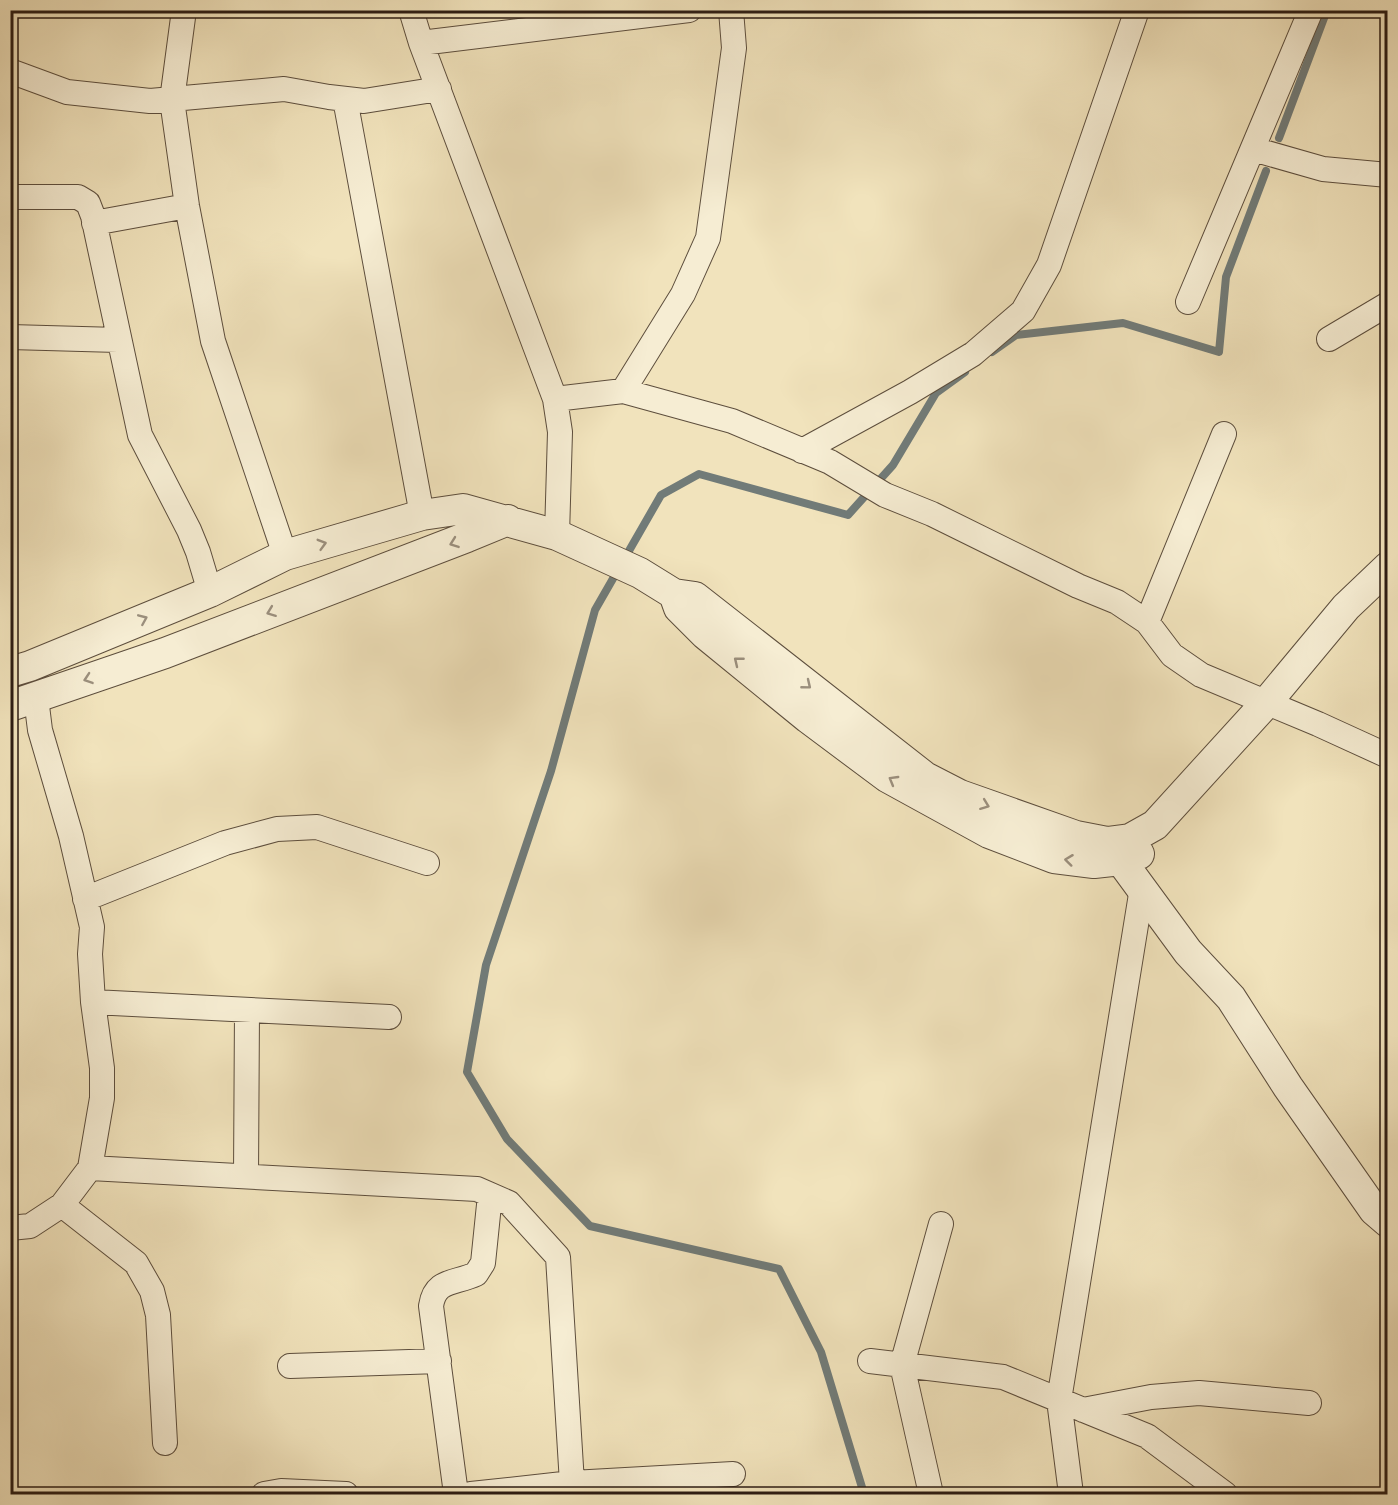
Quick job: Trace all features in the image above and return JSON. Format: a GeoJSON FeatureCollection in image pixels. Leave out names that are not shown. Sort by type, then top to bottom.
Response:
{"type":"FeatureCollection","features":[{"type":"Feature","properties":{"kind":"street"},"geometry":{"type":"LineString","coordinates":[[184,10],[172,100],[187,206],[213,341],[285,555]]}},
{"type":"Feature","properties":{"kind":"street"},"geometry":{"type":"LineString","coordinates":[[411,10],[421,43],[555,399],[560,432],[557,535]]}},
{"type":"Feature","properties":{"kind":"street"},"geometry":{"type":"LineString","coordinates":[[421,43],[689,10]]}},
{"type":"Feature","properties":{"kind":"street"},"geometry":{"type":"LineString","coordinates":[[623,391],[683,294],[708,238],[734,48],[731,10]]}},
{"type":"Feature","properties":{"kind":"street"},"geometry":{"type":"LineString","coordinates":[[802,451],[910,392],[973,354],[1023,311],[1049,265],[1137,10]]}},
{"type":"Feature","properties":{"kind":"street"},"geometry":{"type":"LineString","coordinates":[[1188,302],[1311,10]]}},
{"type":"Feature","properties":{"kind":"street"},"geometry":{"type":"LineString","coordinates":[[10,71],[67,92],[150,101],[284,88],[364,101],[439,89]]}},
{"type":"Feature","properties":{"kind":"street"},"geometry":{"type":"LineString","coordinates":[[345,99],[422,515]]}},
{"type":"Feature","properties":{"kind":"street"},"geometry":{"type":"LineString","coordinates":[[1252,149],[1323,168],[1388,175]]}},
{"type":"Feature","properties":{"kind":"street"},"geometry":{"type":"LineString","coordinates":[[10,197],[78,197],[88,203],[140,435],[189,530],[210,592]]}},
{"type":"Feature","properties":{"kind":"street"},"geometry":{"type":"LineString","coordinates":[[94,223],[187,206]]}},
{"type":"Feature","properties":{"kind":"street"},"geometry":{"type":"LineString","coordinates":[[1329,339],[1388,304]]}},
{"type":"Feature","properties":{"kind":"street"},"geometry":{"type":"LineString","coordinates":[[10,337],[118,340]]}},
{"type":"Feature","properties":{"kind":"street"},"geometry":{"type":"LineString","coordinates":[[555,399],[623,391],[732,421],[830,462],[885,495],[932,514],[1078,586],[1117,602],[1147,622],[1172,655],[1201,675],[1388,756]]}},
{"type":"Feature","properties":{"kind":"street"},"geometry":{"type":"LineString","coordinates":[[1147,622],[1224,434]]}},
{"type":"Feature","properties":{"kind":"street"},"geometry":{"type":"LineString","coordinates":[[10,672],[30,666],[210,592],[285,555],[422,515],[463,508],[557,535],[640,573],[674,594],[695,597],[926,777],[960,795],[1114,851],[1188,952],[1231,998],[1288,1087],[1374,1210],[1388,1222]]}},
{"type":"Feature","properties":{"kind":"street"},"geometry":{"type":"LineString","coordinates":[[10,1228],[30,1226],[62,1204],[90,1168],[102,1088],[90,954],[92,927],[71,837],[40,730],[23,702],[165,653],[508,520]]}},
{"type":"Feature","properties":{"kind":"street"},"geometry":{"type":"LineString","coordinates":[[1277,706],[1346,607],[1388,567]]}},
{"type":"Feature","properties":{"kind":"street"},"geometry":{"type":"LineString","coordinates":[[1114,851],[1155,825],[1277,706],[1388,588]]}},
{"type":"Feature","properties":{"kind":"street"},"geometry":{"type":"LineString","coordinates":[[85,899],[225,843],[277,829],[316,827],[427,863]]}},
{"type":"Feature","properties":{"kind":"street"},"geometry":{"type":"LineString","coordinates":[[1071,1494],[1059,1400],[1142,888]]}},
{"type":"Feature","properties":{"kind":"street"},"geometry":{"type":"LineString","coordinates":[[93,1002],[389,1017]]}},
{"type":"Feature","properties":{"kind":"street"},"geometry":{"type":"LineString","coordinates":[[246,1176],[247,1010]]}},
{"type":"Feature","properties":{"kind":"street"},"geometry":{"type":"LineString","coordinates":[[90,1168],[477,1189],[508,1203],[558,1257],[572,1483]]}},
{"type":"Feature","properties":{"kind":"street"},"geometry":{"type":"LineString","coordinates":[[456,1494],[431,1306],[433,1293],[440,1286],[476,1274],[483,1263],[490,1195]]}},
{"type":"Feature","properties":{"kind":"street"},"geometry":{"type":"LineString","coordinates":[[62,1204],[136,1263],[152,1291],[158,1315],[165,1443]]}},
{"type":"Feature","properties":{"kind":"street"},"geometry":{"type":"LineString","coordinates":[[931,1494],[902,1365],[941,1224]]}},
{"type":"Feature","properties":{"kind":"street"},"geometry":{"type":"LineString","coordinates":[[290,1366],[439,1361]]}},
{"type":"Feature","properties":{"kind":"street"},"geometry":{"type":"LineString","coordinates":[[870,1361],[1003,1377],[1147,1436],[1225,1494]]}},
{"type":"Feature","properties":{"kind":"street"},"geometry":{"type":"LineString","coordinates":[[1083,1410],[1151,1397],[1199,1393],[1309,1403]]}},
{"type":"Feature","properties":{"kind":"street"},"geometry":{"type":"LineString","coordinates":[[471,1494],[572,1483],[733,1474]]}},
{"type":"Feature","properties":{"kind":"street"},"geometry":{"type":"LineString","coordinates":[[264,1494],[281,1491],[346,1494]]}},
{"type":"Feature","properties":{"kind":"waterway"},"geometry":{"type":"LineString","coordinates":[[1279,138],[1327,10]]}},
{"type":"Feature","properties":{"kind":"waterway"},"geometry":{"type":"LineString","coordinates":[[992,352],[1016,335],[1123,323],[1219,352],[1226,277],[1266,171]]}},
{"type":"Feature","properties":{"kind":"waterway"},"geometry":{"type":"LineString","coordinates":[[864,1494],[821,1352],[779,1269],[590,1226],[507,1139],[467,1072],[486,965],[551,771],[595,610],[661,495],[699,474],[848,515],[893,465],[936,393],[965,372]]}}]}
